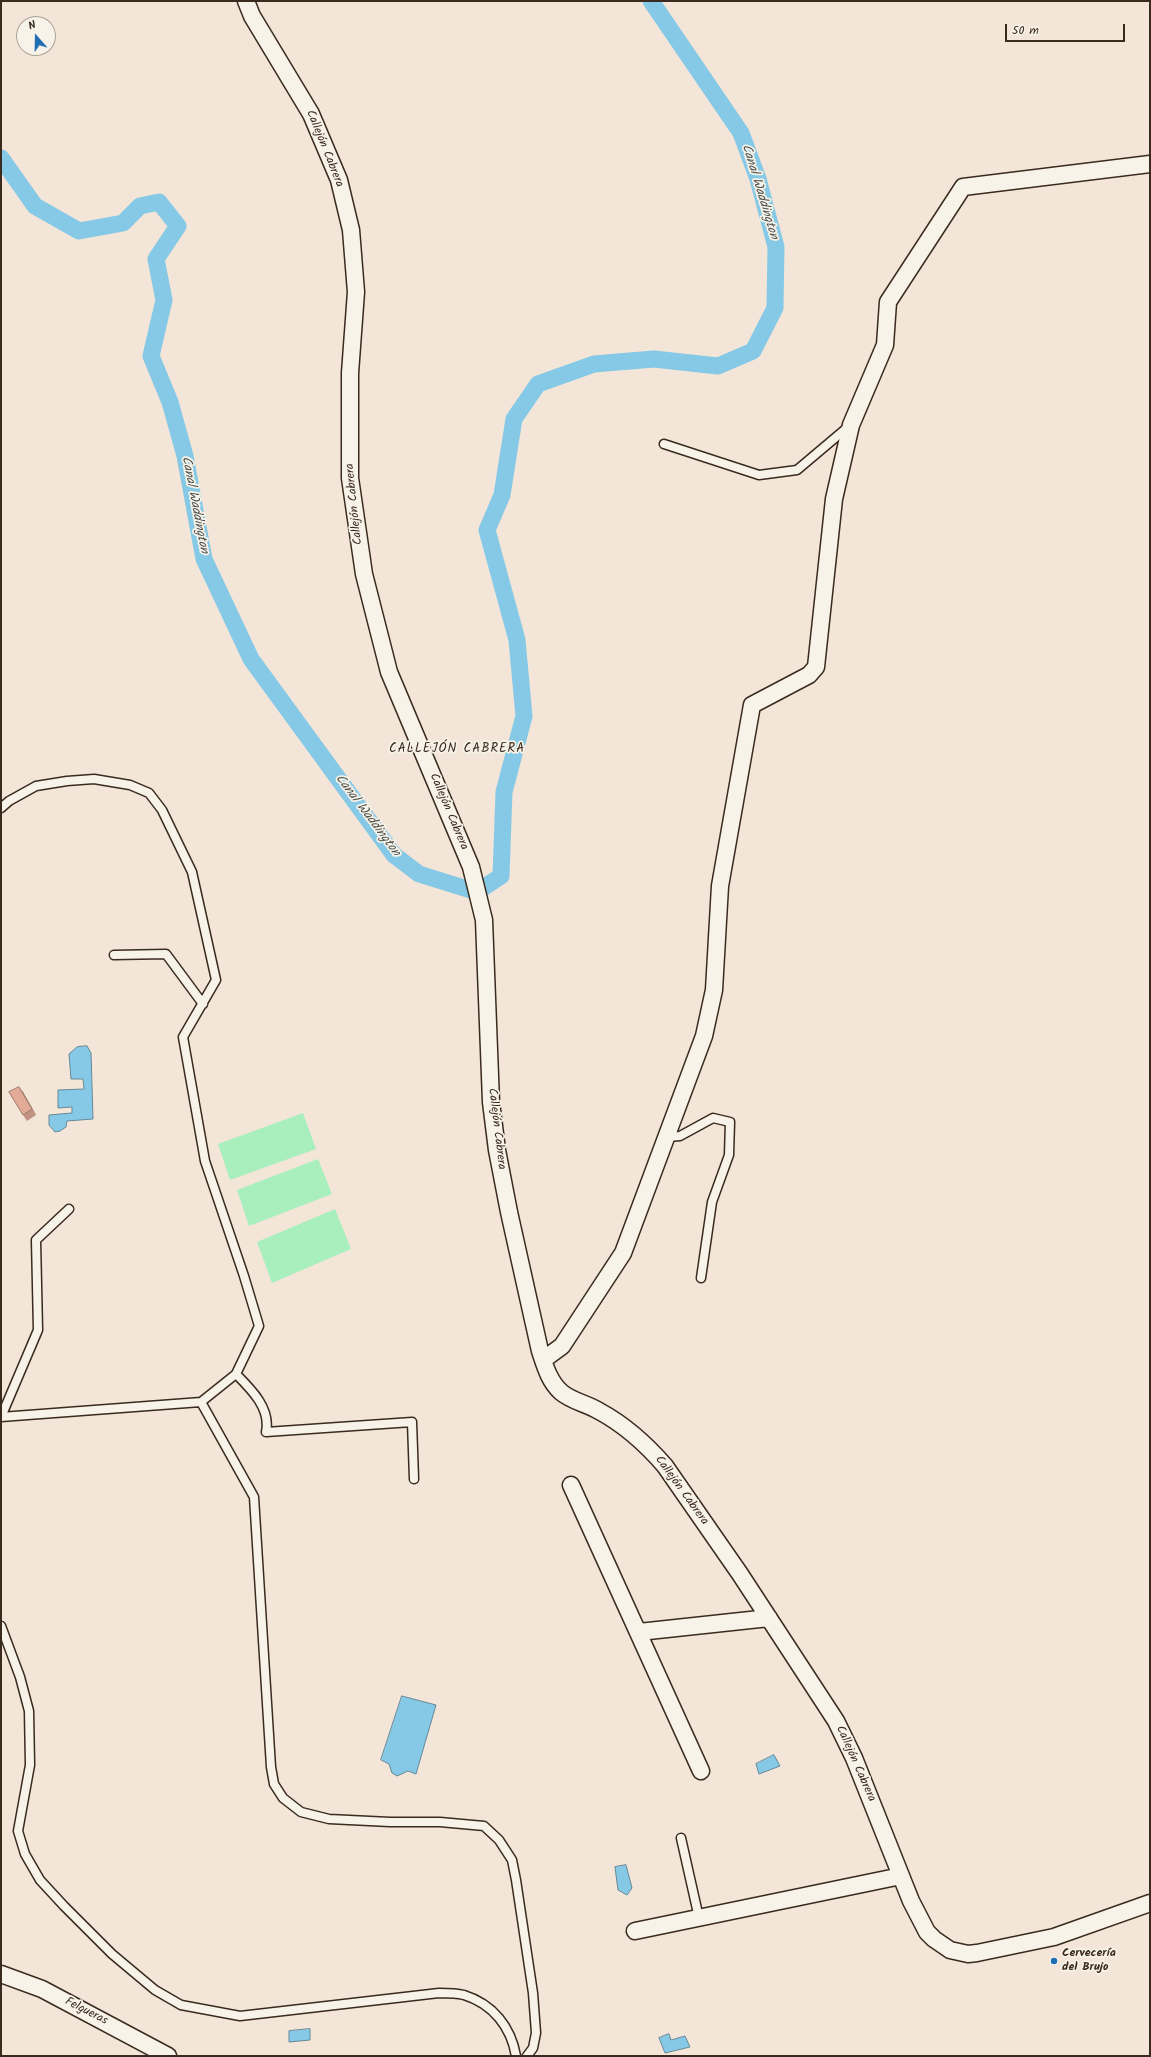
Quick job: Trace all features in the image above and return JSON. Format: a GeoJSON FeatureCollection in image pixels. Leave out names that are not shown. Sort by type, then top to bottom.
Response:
{"type":"FeatureCollection","features":[{"type":"Feature","properties":{"kind":"street","name":"Callejón Cabrera"},"geometry":{"type":"LineString","coordinates":[[246,1],[252,16],[311,114],[339,180],[351,230],[356,292],[350,373],[350,478],[364,574],[389,672],[471,867],[484,920],[491,1102],[497,1150],[509,1212],[544,1360],[553,1383],[562,1393],[599,1410],[637,1437],[656,1456],[685,1495],[769,1618],[846,1739],[911,1901],[928,1932],[934,1939],[950,1950],[968,1954],[1054,1937],[1150,1903]]}},
{"type":"Feature","properties":{"kind":"street"},"geometry":{"type":"LineString","coordinates":[[544,1360],[562,1346],[623,1253],[704,1036],[714,990],[720,886],[752,705],[809,676],[816,667],[834,499],[850,425],[885,345],[888,302],[963,187],[1150,164]]}},
{"type":"Feature","properties":{"kind":"street"},"geometry":{"type":"LineString","coordinates":[[571,1485],[640,1632],[701,1771]]}},
{"type":"Feature","properties":{"kind":"street"},"geometry":{"type":"LineString","coordinates":[[640,1632],[769,1618]]}},
{"type":"Feature","properties":{"kind":"street"},"geometry":{"type":"LineString","coordinates":[[635,1931],[901,1876]]}},
{"type":"Feature","properties":{"kind":"street","name":"Felgueras"},"geometry":{"type":"LineString","coordinates":[[1,1974],[42,1989],[168,2056]]}},
{"type":"Feature","properties":{"kind":"lane"},"geometry":{"type":"LineString","coordinates":[[664,444],[760,475],[798,470],[850,425]]}},
{"type":"Feature","properties":{"kind":"lane"},"geometry":{"type":"LineString","coordinates":[[1,808],[9,801],[36,786],[67,781],[102,780],[130,785],[150,793],[162,810],[192,872],[216,980],[183,1037],[205,1161],[244,1276],[259,1326],[236,1374],[201,1402],[1,1417],[38,1330],[36,1240],[69,1209]]}},
{"type":"Feature","properties":{"kind":"lane"},"geometry":{"type":"LineString","coordinates":[[114,955],[166,954],[203,1004]]}},
{"type":"Feature","properties":{"kind":"lane"},"geometry":{"type":"LineString","coordinates":[[667,1136],[680,1136],[714,1118],[730,1122],[728,1155],[712,1202],[701,1278]]}},
{"type":"Feature","properties":{"kind":"lane"},"geometry":{"type":"LineString","coordinates":[[236,1374],[260,1402],[268,1421],[266,1432],[412,1422],[414,1479]]}},
{"type":"Feature","properties":{"kind":"lane"},"geometry":{"type":"LineString","coordinates":[[201,1402],[254,1497],[271,1767],[274,1784],[283,1798],[302,1812],[329,1819],[390,1822],[440,1822],[484,1826],[499,1840],[512,1860],[533,1993],[536,2033],[533,2048],[526,2056]]}},
{"type":"Feature","properties":{"kind":"lane"},"geometry":{"type":"LineString","coordinates":[[1,1626],[20,1677],[29,1712],[30,1765],[18,1831],[25,1854],[40,1880],[64,1906],[112,1954],[155,1990],[181,2005],[240,2016],[439,1993],[463,1995],[481,2002],[501,2018],[514,2046],[516,2056]]}},
{"type":"Feature","properties":{"kind":"lane"},"geometry":{"type":"LineString","coordinates":[[681,1838],[700,1918]]}},
{"type":"Feature","properties":{"kind":"green space"},"geometry":{"type":"Polygon","coordinates":[[[303,1113],[316,1149],[230,1180],[218,1144],[303,1113]]]}},
{"type":"Feature","properties":{"kind":"green space"},"geometry":{"type":"Polygon","coordinates":[[[318,1159],[332,1194],[249,1226],[237,1190],[318,1159]]]}},
{"type":"Feature","properties":{"kind":"green space"},"geometry":{"type":"Polygon","coordinates":[[[335,1209],[351,1249],[272,1283],[257,1242],[335,1209]]]}},
{"type":"Feature","properties":{"kind":"water"},"geometry":{"type":"Polygon","coordinates":[[[87,1046],[91,1053],[93,1119],[67,1121],[66,1127],[55,1132],[49,1125],[49,1115],[72,1113],[72,1107],[58,1108],[58,1090],[84,1089],[83,1079],[71,1079],[69,1054],[77,1047],[87,1046]]]}},
{"type":"Feature","properties":{"kind":"water"},"geometry":{"type":"Polygon","coordinates":[[[402,1696],[436,1705],[416,1774],[408,1771],[397,1776],[392,1773],[389,1764],[381,1760],[402,1696]]]}},
{"type":"Feature","properties":{"kind":"water"},"geometry":{"type":"Polygon","coordinates":[[[774,1755],[780,1766],[759,1774],[756,1764],[774,1755]]]}},
{"type":"Feature","properties":{"kind":"water"},"geometry":{"type":"Polygon","coordinates":[[[626,1865],[632,1888],[627,1895],[618,1890],[615,1867],[626,1865]]]}},
{"type":"Feature","properties":{"kind":"water"},"geometry":{"type":"Polygon","coordinates":[[[310,2029],[310,2040],[289,2042],[289,2031],[310,2029]]]}},
{"type":"Feature","properties":{"kind":"water"},"geometry":{"type":"Polygon","coordinates":[[[669,2034],[671,2040],[685,2036],[690,2047],[665,2053],[659,2038],[669,2034]]]}},
{"type":"Feature","properties":{"kind":"building"},"geometry":{"type":"Polygon","coordinates":[[[19,1087],[32,1109],[23,1115],[9,1092],[19,1087]]]}},
{"type":"Feature","properties":{"kind":"waterway","name":"Canal Waddington"},"geometry":{"type":"LineString","coordinates":[[1,158],[35,206],[79,231],[123,223],[140,206],[159,202],[178,226],[156,259],[164,300],[151,356],[170,402],[185,456],[204,559],[251,659],[394,855],[419,874],[477,892],[501,876],[504,792],[524,716],[517,640],[487,530],[502,495],[514,419],[538,384],[594,364],[654,359],[718,366],[753,351],[775,308],[776,247],[758,179],[741,133],[651,1]]}},
{"type":"Feature","properties":{"kind":"place","name":"Cervecería del Brujo"},"geometry":{"type":"Point","coordinates":[1054,1961]}},
{"type":"Feature","properties":{"kind":"district","name":"CALLEJÓN CABRERA"},"geometry":{"type":"Point","coordinates":[457,750]}}]}
